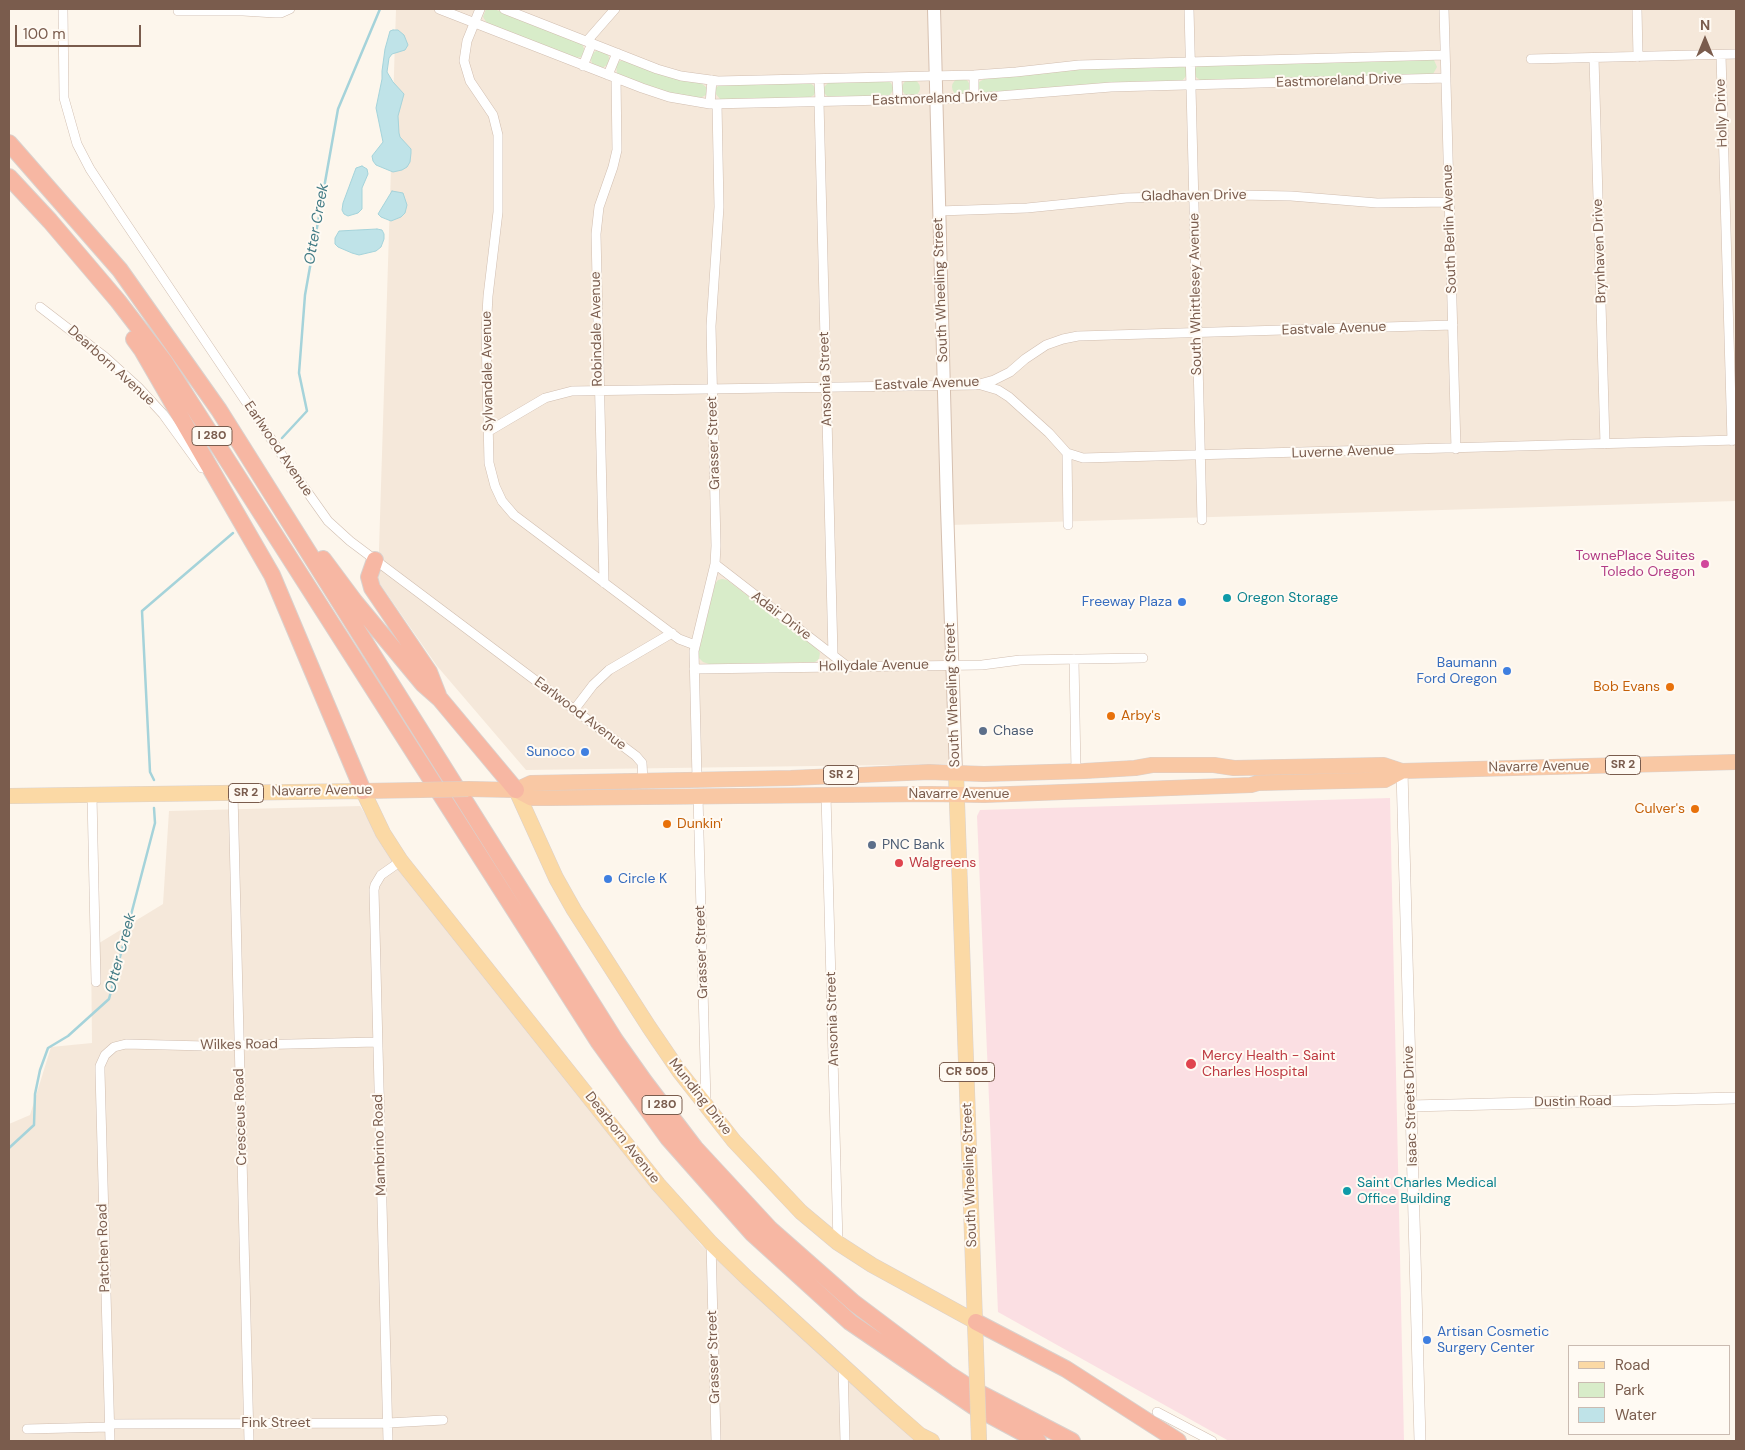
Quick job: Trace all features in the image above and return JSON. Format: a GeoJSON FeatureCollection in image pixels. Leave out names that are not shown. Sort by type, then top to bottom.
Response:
{"type":"FeatureCollection","features":[{"type":"Feature","properties":{"kind":"highway","name":"I 280"},"geometry":{"type":"LineString","coordinates":[[9,143],[120,270],[219,410],[615,1040],[695,1148],[770,1229],[854,1303],[947,1373],[972,1389],[1072,1441]]}},
{"type":"Feature","properties":{"kind":"highway","name":"I 280"},"geometry":{"type":"LineString","coordinates":[[9,177],[50,221],[118,301],[164,361],[598,1041],[668,1138],[752,1233],[850,1322],[973,1406],[1038,1441]]}},
{"type":"Feature","properties":{"kind":"highway"},"geometry":{"type":"LineString","coordinates":[[50,221],[89,279],[142,350],[272,575],[363,791]]}},
{"type":"Feature","properties":{"kind":"highway"},"geometry":{"type":"LineString","coordinates":[[255,470],[303,528],[355,602],[423,684],[440,699],[516,790]]}},
{"type":"Feature","properties":{"kind":"highway"},"geometry":{"type":"LineString","coordinates":[[375,560],[369,577],[372,588],[429,672],[440,699]]}},
{"type":"Feature","properties":{"kind":"highway","name":"Navarre Avenue"},"geometry":{"type":"LineString","coordinates":[[363,791],[516,790],[531,783],[792,778],[906,772],[984,774],[1076,772],[1152,766],[1234,768],[1384,765],[1402,771],[1736,762]]}},
{"type":"Feature","properties":{"kind":"highway"},"geometry":{"type":"LineString","coordinates":[[1084,791],[1112,782],[1201,778],[1205,775],[1205,766]]}},
{"type":"Feature","properties":{"kind":"highway"},"geometry":{"type":"LineString","coordinates":[[1258,783],[1266,774],[1297,773],[1326,766]]}},
{"type":"Feature","properties":{"kind":"highway","name":"Navarre Avenue"},"geometry":{"type":"LineString","coordinates":[[516,790],[531,798],[957,794],[1385,780],[1402,771]]}},
{"type":"Feature","properties":{"kind":"highway"},"geometry":{"type":"LineString","coordinates":[[573,798],[573,791],[577,790],[636,788],[666,779]]}},
{"type":"Feature","properties":{"kind":"highway"},"geometry":{"type":"LineString","coordinates":[[642,797],[691,789],[695,786],[696,779]]}},
{"type":"Feature","properties":{"kind":"highway"},"geometry":{"type":"LineString","coordinates":[[976,1322],[1066,1369],[1178,1441]]}},
{"type":"Feature","properties":{"kind":"main road","name":"South Wheeling Street"},"geometry":{"type":"LineString","coordinates":[[934,9],[943,385],[979,1441]]}},
{"type":"Feature","properties":{"kind":"main road","name":"Munding Drive"},"geometry":{"type":"LineString","coordinates":[[516,790],[556,878],[574,910],[649,1027],[707,1108],[740,1148],[795,1206],[838,1243],[872,1265],[976,1322]]}},
{"type":"Feature","properties":{"kind":"main road","name":"Navarre Avenue"},"geometry":{"type":"LineString","coordinates":[[9,796],[363,791]]}},
{"type":"Feature","properties":{"kind":"main road","name":"Dearborn Avenue"},"geometry":{"type":"LineString","coordinates":[[363,791],[382,833],[401,861],[658,1184],[710,1243],[920,1435],[932,1441]]}},
{"type":"Feature","properties":{"kind":"street","name":"Earlwood Avenue"},"geometry":{"type":"LineString","coordinates":[[62,9],[64,98],[77,144],[90,169],[328,521],[350,541],[639,759],[642,763],[642,781]]}},
{"type":"Feature","properties":{"kind":"street"},"geometry":{"type":"LineString","coordinates":[[178,10],[243,11],[275,14],[290,9]]}},
{"type":"Feature","properties":{"kind":"street","name":"Eastmoreland Drive"},"geometry":{"type":"LineString","coordinates":[[440,9],[583,66],[660,94],[714,104],[936,100],[1089,88],[1446,78]]}},
{"type":"Feature","properties":{"kind":"street","name":"Sylvandale Avenue"},"geometry":{"type":"LineString","coordinates":[[480,9],[465,50],[466,69],[470,81],[493,115],[498,135],[498,216],[486,325],[490,472],[497,492],[505,505],[518,518],[680,640],[695,645]]}},
{"type":"Feature","properties":{"kind":"street","name":"Eastmoreland Drive"},"geometry":{"type":"LineString","coordinates":[[504,9],[673,74],[712,80],[936,77],[1016,72],[1079,65],[1445,55]]}},
{"type":"Feature","properties":{"kind":"street"},"geometry":{"type":"LineString","coordinates":[[583,66],[590,42],[615,9]]}},
{"type":"Feature","properties":{"kind":"street","name":"South Whittlesey Avenue"},"geometry":{"type":"LineString","coordinates":[[1189,9],[1202,520]]}},
{"type":"Feature","properties":{"kind":"street","name":"South Berlin Avenue"},"geometry":{"type":"LineString","coordinates":[[1444,9],[1456,448]]}},
{"type":"Feature","properties":{"kind":"street"},"geometry":{"type":"LineString","coordinates":[[1637,9],[1638,57]]}},
{"type":"Feature","properties":{"kind":"street"},"geometry":{"type":"LineString","coordinates":[[612,77],[617,54]]}},
{"type":"Feature","properties":{"kind":"street"},"geometry":{"type":"LineString","coordinates":[[1531,60],[1736,54]]}},
{"type":"Feature","properties":{"kind":"street","name":"Holly Drive"},"geometry":{"type":"LineString","coordinates":[[1721,55],[1734,440]]}},
{"type":"Feature","properties":{"kind":"street","name":"Brynhaven Drive"},"geometry":{"type":"LineString","coordinates":[[1594,58],[1605,444]]}},
{"type":"Feature","properties":{"kind":"street"},"geometry":{"type":"LineString","coordinates":[[974,75],[974,98]]}},
{"type":"Feature","properties":{"kind":"street","name":"Robindale Avenue"},"geometry":{"type":"LineString","coordinates":[[604,583],[596,234],[599,207],[613,167],[616,150],[612,77]]}},
{"type":"Feature","properties":{"kind":"street"},"geometry":{"type":"LineString","coordinates":[[898,77],[898,100]]}},
{"type":"Feature","properties":{"kind":"street","name":"Ansonia Street"},"geometry":{"type":"LineString","coordinates":[[820,79],[819,102],[833,655]]}},
{"type":"Feature","properties":{"kind":"street","name":"Grasser Street"},"geometry":{"type":"LineString","coordinates":[[696,779],[695,645],[714,564],[716,546],[712,306],[718,208],[712,80]]}},
{"type":"Feature","properties":{"kind":"street","name":"Gladhaven Drive"},"geometry":{"type":"LineString","coordinates":[[939,211],[1019,209],[1119,198],[1194,196],[1263,195],[1377,203],[1449,202]]}},
{"type":"Feature","properties":{"kind":"street","name":"Dearborn Avenue"},"geometry":{"type":"LineString","coordinates":[[40,306],[105,358],[138,387],[163,414],[246,529]]}},
{"type":"Feature","properties":{"kind":"street","name":"Eastvale Avenue"},"geometry":{"type":"LineString","coordinates":[[489,431],[550,396],[567,391],[976,384],[1002,377],[1039,350],[1054,342],[1086,335],[1453,325]]}},
{"type":"Feature","properties":{"kind":"street"},"geometry":{"type":"LineString","coordinates":[[976,384],[992,388],[1009,397],[1049,433],[1067,453],[1068,525]]}},
{"type":"Feature","properties":{"kind":"street","name":"Luverne Avenue"},"geometry":{"type":"LineString","coordinates":[[1067,453],[1089,458],[1201,456],[1734,440]]}},
{"type":"Feature","properties":{"kind":"street","name":"Adair Drive"},"geometry":{"type":"LineString","coordinates":[[714,564],[848,667]]}},
{"type":"Feature","properties":{"kind":"street"},"geometry":{"type":"LineString","coordinates":[[574,710],[593,685],[609,670],[672,633]]}},
{"type":"Feature","properties":{"kind":"street","name":"Hollydale Avenue"},"geometry":{"type":"LineString","coordinates":[[694,669],[952,665],[988,664],[1020,660],[1143,658]]}},
{"type":"Feature","properties":{"kind":"street"},"geometry":{"type":"LineString","coordinates":[[1074,659],[1076,772]]}},
{"type":"Feature","properties":{"kind":"street","name":"Isaac Streets Drive"},"geometry":{"type":"LineString","coordinates":[[1402,771],[1420,1441]]}},
{"type":"Feature","properties":{"kind":"street","name":"Cresceus Road"},"geometry":{"type":"LineString","coordinates":[[233,793],[250,1441]]}},
{"type":"Feature","properties":{"kind":"street","name":"Ansonia Street"},"geometry":{"type":"LineString","coordinates":[[826,794],[838,1243]]}},
{"type":"Feature","properties":{"kind":"street"},"geometry":{"type":"LineString","coordinates":[[92,795],[96,982]]}},
{"type":"Feature","properties":{"kind":"street","name":"Grasser Street"},"geometry":{"type":"LineString","coordinates":[[698,796],[707,1108]]}},
{"type":"Feature","properties":{"kind":"street","name":"Mambrino Road"},"geometry":{"type":"LineString","coordinates":[[388,1441],[374,890],[381,876],[401,861]]}},
{"type":"Feature","properties":{"kind":"street","name":"Wilkes Road"},"geometry":{"type":"LineString","coordinates":[[105,1055],[114,1047],[126,1044],[239,1045],[377,1042]]}},
{"type":"Feature","properties":{"kind":"street","name":"Patchen Road"},"geometry":{"type":"LineString","coordinates":[[105,1055],[100,1066],[100,1072],[110,1441]]}},
{"type":"Feature","properties":{"kind":"street","name":"Dustin Road"},"geometry":{"type":"LineString","coordinates":[[1410,1106],[1736,1098]]}},
{"type":"Feature","properties":{"kind":"street","name":"Grasser Street"},"geometry":{"type":"LineString","coordinates":[[710,1243],[716,1441]]}},
{"type":"Feature","properties":{"kind":"street"},"geometry":{"type":"LineString","coordinates":[[843,1366],[845,1441]]}},
{"type":"Feature","properties":{"kind":"street"},"geometry":{"type":"LineString","coordinates":[[1157,1412],[1212,1441]]}},
{"type":"Feature","properties":{"kind":"street","name":"Fink Street"},"geometry":{"type":"LineString","coordinates":[[27,1429],[109,1426],[388,1423],[444,1420]]}},
{"type":"Feature","properties":{"kind":"shaded area"},"geometry":{"type":"Polygon","coordinates":[[[396,9],[1736,9],[1736,501],[951,525],[960,764],[526,770],[437,666],[378,581],[396,9]]]}},
{"type":"Feature","properties":{"kind":"shaded area","name":"Mercy Health - Saint Charles Hospital"},"geometry":{"type":"Polygon","coordinates":[[[1390,798],[1404,1441],[1229,1441],[998,1312],[977,816],[980,810],[1390,798]]]}},
{"type":"Feature","properties":{"kind":"shaded area"},"geometry":{"type":"Polygon","coordinates":[[[360,806],[400,869],[701,1245],[920,1441],[9,1441],[9,1124],[30,1115],[51,1047],[92,1043],[91,948],[163,904],[169,811],[360,806]]]}},
{"type":"Feature","properties":{"kind":"green space"},"geometry":{"type":"Polygon","coordinates":[[[486,9],[494,9],[582,44],[585,51],[581,57],[575,58],[487,23],[483,17],[486,9]]]}},
{"type":"Feature","properties":{"kind":"green space"},"geometry":{"type":"Polygon","coordinates":[[[600,50],[606,53],[609,59],[606,65],[600,68],[594,65],[591,59],[594,53],[600,50]]]}},
{"type":"Feature","properties":{"kind":"green space"},"geometry":{"type":"Polygon","coordinates":[[[1434,60],[1437,67],[1433,74],[1428,75],[1200,80],[1196,77],[1194,70],[1198,65],[1434,60]]]}},
{"type":"Feature","properties":{"kind":"green space"},"geometry":{"type":"Polygon","coordinates":[[[620,61],[626,61],[701,83],[707,88],[706,95],[700,98],[670,93],[619,75],[616,65],[620,61]]]}},
{"type":"Feature","properties":{"kind":"green space"},"geometry":{"type":"Polygon","coordinates":[[[1180,65],[1186,68],[1187,72],[1182,81],[1113,82],[988,94],[980,91],[978,87],[979,82],[986,78],[1070,70],[1180,65]]]}},
{"type":"Feature","properties":{"kind":"green space"},"geometry":{"type":"Polygon","coordinates":[[[961,78],[967,81],[970,87],[967,93],[961,96],[955,93],[952,87],[955,81],[961,78]]]}},
{"type":"Feature","properties":{"kind":"green space"},"geometry":{"type":"Polygon","coordinates":[[[911,79],[917,82],[920,88],[917,94],[911,97],[905,94],[902,88],[905,82],[911,79]]]}},
{"type":"Feature","properties":{"kind":"green space"},"geometry":{"type":"Polygon","coordinates":[[[888,81],[894,89],[889,96],[829,98],[823,92],[824,87],[829,82],[888,81]]]}},
{"type":"Feature","properties":{"kind":"green space"},"geometry":{"type":"Polygon","coordinates":[[[810,83],[816,90],[814,95],[809,98],[720,99],[715,93],[719,85],[810,83]]]}},
{"type":"Feature","properties":{"kind":"green space"},"geometry":{"type":"Polygon","coordinates":[[[718,580],[727,580],[816,648],[820,653],[819,659],[815,662],[709,664],[703,662],[699,658],[699,650],[715,584],[718,580]]]}},
{"type":"Feature","properties":{"kind":"water"},"geometry":{"type":"Polygon","coordinates":[[[398,30],[404,35],[408,45],[405,50],[392,54],[389,58],[387,72],[404,94],[398,116],[399,133],[400,137],[411,149],[411,153],[410,162],[407,167],[393,172],[376,165],[372,156],[383,142],[376,108],[382,79],[385,49],[390,31],[398,30]]]}},
{"type":"Feature","properties":{"kind":"water"},"geometry":{"type":"Polygon","coordinates":[[[362,166],[367,169],[368,174],[362,188],[362,209],[358,213],[348,216],[342,210],[343,203],[356,168],[362,166]]]}},
{"type":"Feature","properties":{"kind":"water"},"geometry":{"type":"Polygon","coordinates":[[[392,191],[403,193],[407,205],[405,213],[401,217],[391,221],[378,214],[392,191]]]}},
{"type":"Feature","properties":{"kind":"water"},"geometry":{"type":"Polygon","coordinates":[[[382,230],[384,239],[381,247],[376,251],[359,255],[335,244],[335,238],[339,231],[382,230]]]}},
{"type":"Feature","properties":{"kind":"waterway","name":"Otter Creek"},"geometry":{"type":"LineString","coordinates":[[282,438],[307,411],[299,373],[305,295],[338,109],[380,9]]}},
{"type":"Feature","properties":{"kind":"waterway","name":"Otter Creek"},"geometry":{"type":"LineString","coordinates":[[154,780],[150,772],[142,611],[233,533]]}},
{"type":"Feature","properties":{"kind":"waterway","name":"Otter Creek"},"geometry":{"type":"LineString","coordinates":[[9,1148],[34,1125],[35,1094],[40,1070],[48,1048],[68,1036],[109,999],[155,823],[154,808]]}},
{"type":"Feature","properties":{"kind":"place","name":"TownePlace Suites Toledo Oregon"},"geometry":{"type":"Point","coordinates":[1705,564]}},
{"type":"Feature","properties":{"kind":"place","name":"Oregon Storage"},"geometry":{"type":"Point","coordinates":[1227,598]}},
{"type":"Feature","properties":{"kind":"place","name":"Freeway Plaza"},"geometry":{"type":"Point","coordinates":[1182,602]}},
{"type":"Feature","properties":{"kind":"place","name":"Baumann Ford Oregon"},"geometry":{"type":"Point","coordinates":[1507,671]}},
{"type":"Feature","properties":{"kind":"place","name":"Bob Evans"},"geometry":{"type":"Point","coordinates":[1670,687]}},
{"type":"Feature","properties":{"kind":"place","name":"Arby's"},"geometry":{"type":"Point","coordinates":[1111,716]}},
{"type":"Feature","properties":{"kind":"place","name":"Chase"},"geometry":{"type":"Point","coordinates":[983,731]}},
{"type":"Feature","properties":{"kind":"place","name":"Sunoco"},"geometry":{"type":"Point","coordinates":[585,752]}},
{"type":"Feature","properties":{"kind":"place","name":"Culver's"},"geometry":{"type":"Point","coordinates":[1695,809]}},
{"type":"Feature","properties":{"kind":"place","name":"Dunkin'"},"geometry":{"type":"Point","coordinates":[667,824]}},
{"type":"Feature","properties":{"kind":"place","name":"PNC Bank"},"geometry":{"type":"Point","coordinates":[872,845]}},
{"type":"Feature","properties":{"kind":"place","name":"Walgreens"},"geometry":{"type":"Point","coordinates":[899,863]}},
{"type":"Feature","properties":{"kind":"place","name":"Circle K"},"geometry":{"type":"Point","coordinates":[608,879]}},
{"type":"Feature","properties":{"kind":"place","name":"Mercy Health - Saint Charles Hospital"},"geometry":{"type":"Point","coordinates":[1191,1064]}},
{"type":"Feature","properties":{"kind":"place","name":"Saint Charles Medical Office Building"},"geometry":{"type":"Point","coordinates":[1347,1191]}},
{"type":"Feature","properties":{"kind":"place","name":"Artisan Cosmetic Surgery Center"},"geometry":{"type":"Point","coordinates":[1427,1340]}}]}
